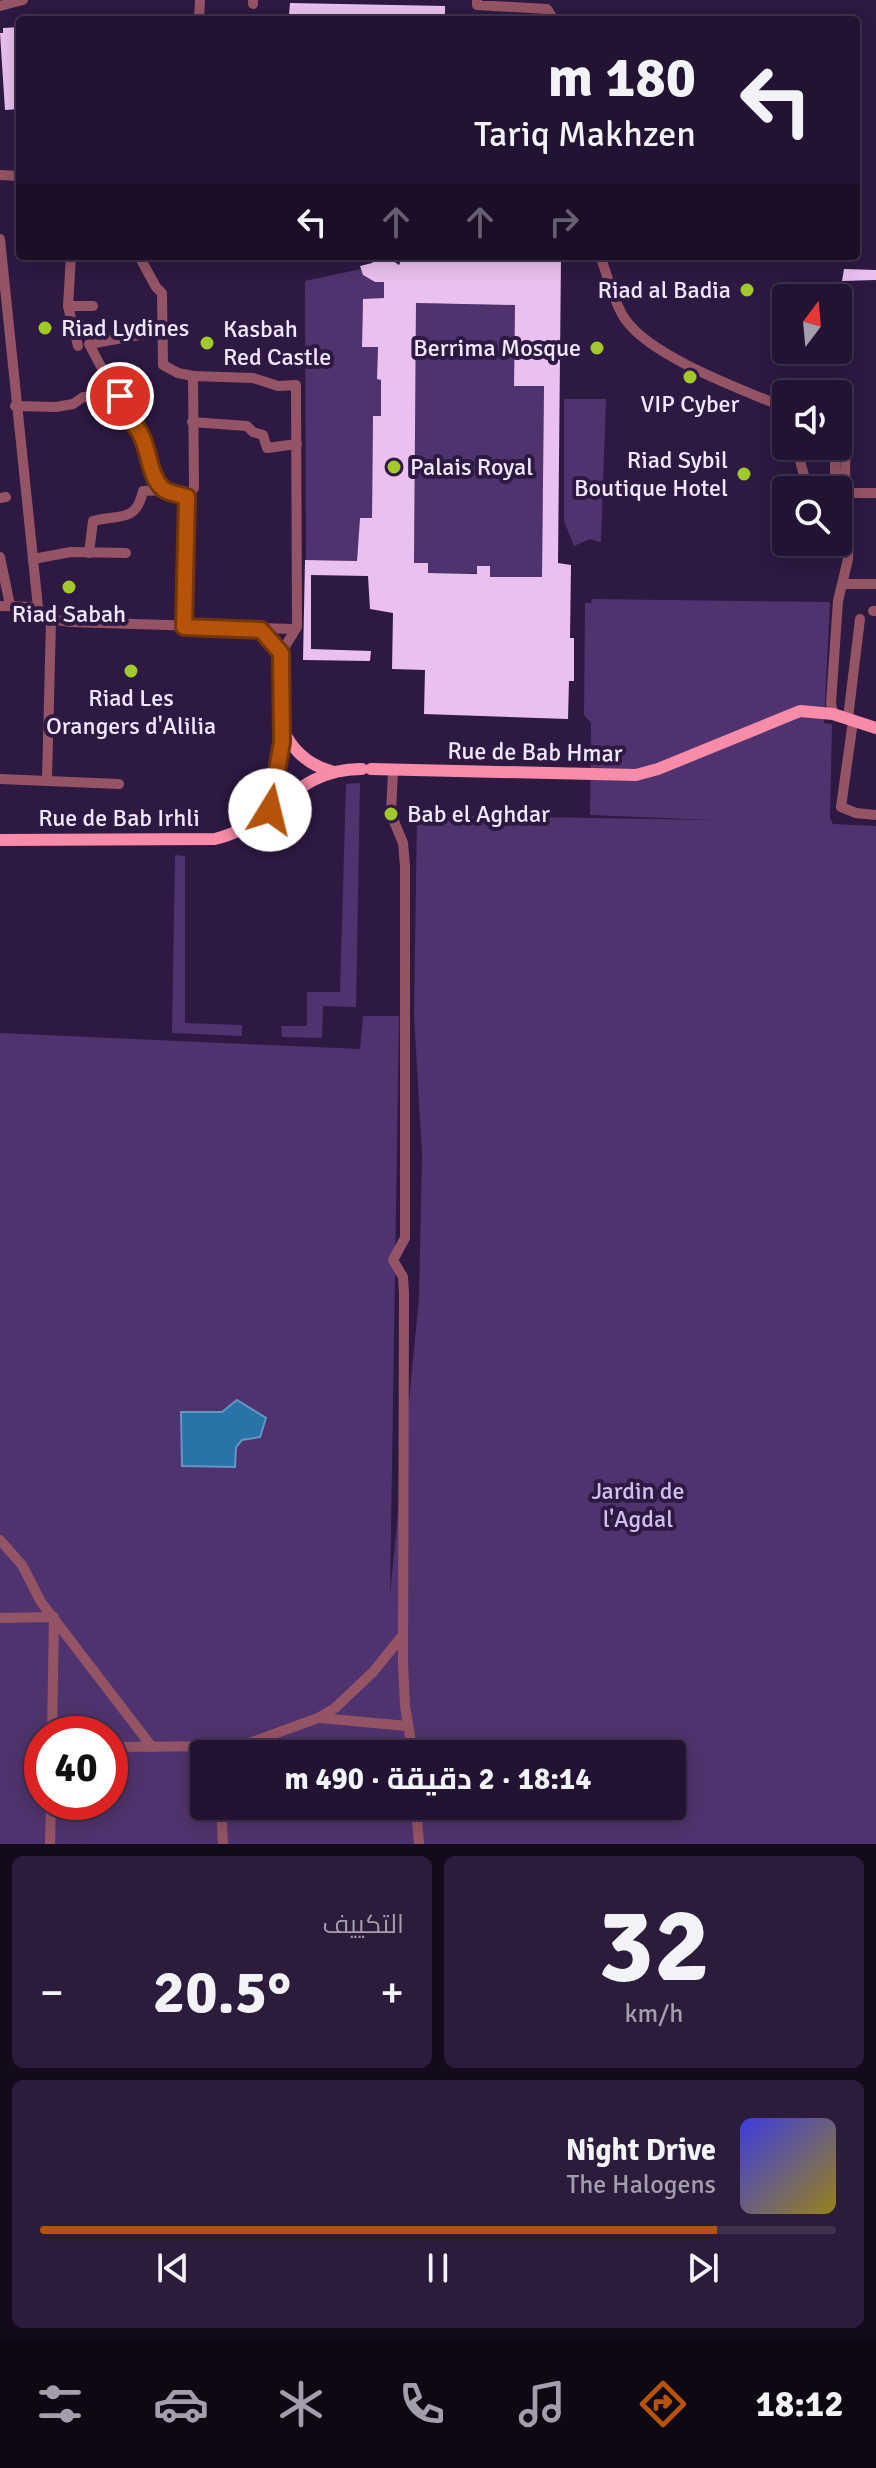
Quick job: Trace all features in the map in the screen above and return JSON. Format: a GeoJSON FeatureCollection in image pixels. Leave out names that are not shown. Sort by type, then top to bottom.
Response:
{"type":"FeatureCollection","features":[{"type":"Feature","properties":{"kind":"main road","name":"Rue de Bab Hmar"},"geometry":{"type":"LineString","coordinates":[[366,769],[636,775],[658,769],[800,711],[833,714],[876,728]]}},
{"type":"Feature","properties":{"kind":"main road"},"geometry":{"type":"LineString","coordinates":[[283,730],[291,745],[304,758],[331,771]]}},
{"type":"Feature","properties":{"kind":"main road","name":"Rue de Bab Irhli"},"geometry":{"type":"LineString","coordinates":[[0,840],[211,840],[237,832],[315,778],[331,771],[366,769]]}},
{"type":"Feature","properties":{"kind":"street"},"geometry":{"type":"LineString","coordinates":[[0,6],[23,0]]}},
{"type":"Feature","properties":{"kind":"street"},"geometry":{"type":"LineString","coordinates":[[477,3],[544,9],[553,16]]}},
{"type":"Feature","properties":{"kind":"street"},"geometry":{"type":"LineString","coordinates":[[0,239],[5,335],[39,617],[51,621],[293,629]]}},
{"type":"Feature","properties":{"kind":"street"},"geometry":{"type":"LineString","coordinates":[[71,260],[68,306],[78,346]]}},
{"type":"Feature","properties":{"kind":"street"},"geometry":{"type":"LineString","coordinates":[[141,260],[162,293],[163,365],[193,376],[261,379],[278,386],[296,385],[297,627],[281,653],[283,730],[270,810]]}},
{"type":"Feature","properties":{"kind":"street"},"geometry":{"type":"LineString","coordinates":[[602,260],[623,316],[640,335],[692,367],[772,402]]}},
{"type":"Feature","properties":{"kind":"street"},"geometry":{"type":"LineString","coordinates":[[68,306],[93,306]]}},
{"type":"Feature","properties":{"kind":"street"},"geometry":{"type":"LineString","coordinates":[[110,396],[106,376],[89,344],[162,331]]}},
{"type":"Feature","properties":{"kind":"street"},"geometry":{"type":"LineString","coordinates":[[184,627],[187,497],[194,488],[193,376]]}},
{"type":"Feature","properties":{"kind":"street"},"geometry":{"type":"LineString","coordinates":[[15,406],[56,407],[73,404],[83,397],[120,396],[122,414],[134,420],[150,454],[153,471],[164,490]]}},
{"type":"Feature","properties":{"kind":"street"},"geometry":{"type":"LineString","coordinates":[[192,422],[247,426],[263,435],[267,448],[297,444]]}},
{"type":"Feature","properties":{"kind":"street"},"geometry":{"type":"LineString","coordinates":[[89,553],[93,521],[131,514],[138,508],[143,491],[164,490],[187,497]]}},
{"type":"Feature","properties":{"kind":"street"},"geometry":{"type":"LineString","coordinates":[[852,492],[876,493]]}},
{"type":"Feature","properties":{"kind":"street"},"geometry":{"type":"LineString","coordinates":[[33,559],[67,552],[126,553]]}},
{"type":"Feature","properties":{"kind":"street"},"geometry":{"type":"LineString","coordinates":[[833,714],[831,703],[838,601],[848,556]]}},
{"type":"Feature","properties":{"kind":"street"},"geometry":{"type":"LineString","coordinates":[[0,557],[5,606],[37,607]]}},
{"type":"Feature","properties":{"kind":"street"},"geometry":{"type":"LineString","coordinates":[[843,584],[876,584]]}},
{"type":"Feature","properties":{"kind":"street"},"geometry":{"type":"LineString","coordinates":[[860,619],[841,807],[856,813],[876,815]]}},
{"type":"Feature","properties":{"kind":"street"},"geometry":{"type":"LineString","coordinates":[[47,779],[51,621]]}},
{"type":"Feature","properties":{"kind":"street"},"geometry":{"type":"LineString","coordinates":[[261,630],[281,653]]}},
{"type":"Feature","properties":{"kind":"street"},"geometry":{"type":"LineString","coordinates":[[393,770],[391,814],[403,843],[405,866],[405,1238],[393,1260],[403,1277],[404,1293],[403,1635],[407,1726],[412,1732],[412,1740]]}},
{"type":"Feature","properties":{"kind":"street"},"geometry":{"type":"LineString","coordinates":[[0,779],[119,784]]}},
{"type":"Feature","properties":{"kind":"street"},"geometry":{"type":"LineString","coordinates":[[0,1540],[22,1565],[41,1602],[152,1747]]}},
{"type":"Feature","properties":{"kind":"street"},"geometry":{"type":"LineString","coordinates":[[0,1618],[54,1617]]}},
{"type":"Feature","properties":{"kind":"street"},"geometry":{"type":"LineString","coordinates":[[52,1716],[54,1617]]}},
{"type":"Feature","properties":{"kind":"street"},"geometry":{"type":"LineString","coordinates":[[128,1747],[241,1746],[318,1718],[352,1694],[403,1635]]}},
{"type":"Feature","properties":{"kind":"street"},"geometry":{"type":"LineString","coordinates":[[318,1718],[407,1726]]}},
{"type":"Feature","properties":{"kind":"street"},"geometry":{"type":"LineString","coordinates":[[50,1844],[51,1820]]}},
{"type":"Feature","properties":{"kind":"street"},"geometry":{"type":"LineString","coordinates":[[222,1820],[223,1844]]}},
{"type":"Feature","properties":{"kind":"street"},"geometry":{"type":"LineString","coordinates":[[417,1820],[419,1844]]}},
{"type":"Feature","properties":{"kind":"green space"},"geometry":{"type":"Polygon","coordinates":[[[361,269],[363,275],[375,282],[384,282],[384,298],[363,300],[362,346],[378,347],[377,379],[381,380],[381,416],[373,417],[372,518],[360,518],[357,561],[306,560],[305,281],[361,269]]]}},
{"type":"Feature","properties":{"kind":"green space"},"geometry":{"type":"Polygon","coordinates":[[[416,303],[515,305],[514,385],[544,386],[542,577],[490,577],[489,566],[477,566],[477,573],[428,573],[428,563],[414,563],[416,303]]]}},
{"type":"Feature","properties":{"kind":"green space"},"geometry":{"type":"Polygon","coordinates":[[[564,399],[606,399],[601,542],[590,539],[574,546],[564,521],[564,399]]]}},
{"type":"Feature","properties":{"kind":"green space","name":"Jardin de l'Agdal"},"geometry":{"type":"Polygon","coordinates":[[[592,599],[830,602],[824,723],[832,724],[830,818],[833,824],[876,826],[876,1844],[0,1844],[0,1033],[360,1049],[363,1016],[399,1016],[390,1595],[419,1298],[422,1155],[414,1014],[417,815],[712,820],[590,815],[591,723],[584,715],[585,603],[591,603],[592,599]]]}},
{"type":"Feature","properties":{"kind":"green space"},"geometry":{"type":"Polygon","coordinates":[[[360,783],[356,1007],[323,1006],[322,1038],[282,1037],[281,1026],[307,1026],[307,992],[340,992],[346,784],[360,783]]]}},
{"type":"Feature","properties":{"kind":"green space"},"geometry":{"type":"Polygon","coordinates":[[[175,855],[185,856],[185,1023],[242,1025],[242,1036],[172,1033],[175,855]]]}},
{"type":"Feature","properties":{"kind":"water"},"geometry":{"type":"Polygon","coordinates":[[[237,1400],[266,1418],[260,1437],[242,1440],[236,1447],[235,1467],[182,1466],[181,1412],[222,1412],[237,1400]]]}},
{"type":"Feature","properties":{"kind":"building"},"geometry":{"type":"Polygon","coordinates":[[[290,3],[445,6],[445,16],[287,16],[290,3]]]}},
{"type":"Feature","properties":{"kind":"building"},"geometry":{"type":"Polygon","coordinates":[[[16,27],[16,109],[5,110],[0,33],[3,33],[3,28],[16,27]]]}},
{"type":"Feature","properties":{"kind":"building","name":"Palais Royal"},"geometry":{"type":"Polygon","coordinates":[[[374,260],[392,260],[399,265],[401,260],[561,260],[558,563],[571,565],[570,638],[574,638],[574,681],[569,681],[568,719],[424,714],[425,670],[392,669],[393,613],[370,609],[368,576],[311,575],[311,649],[371,651],[370,661],[303,660],[305,560],[357,561],[360,518],[372,518],[373,416],[381,416],[381,380],[377,379],[378,347],[362,347],[363,299],[384,298],[384,282],[375,282],[363,275],[360,266],[374,260]],[[416,303],[414,563],[428,563],[428,573],[477,574],[477,566],[490,566],[490,577],[542,577],[544,386],[514,386],[515,305],[416,303]]]}},
{"type":"Feature","properties":{"kind":"building"},"geometry":{"type":"Polygon","coordinates":[[[844,269],[876,270],[876,280],[842,281],[844,269]]]}},
{"type":"Feature","properties":{"kind":"place","name":"Riad al Badia"},"geometry":{"type":"Point","coordinates":[747,290]}},
{"type":"Feature","properties":{"kind":"place","name":"Riad Lydines"},"geometry":{"type":"Point","coordinates":[45,328]}},
{"type":"Feature","properties":{"kind":"place","name":"Kasbah Red Castle"},"geometry":{"type":"Point","coordinates":[207,343]}},
{"type":"Feature","properties":{"kind":"place","name":"Berrima Mosque"},"geometry":{"type":"Point","coordinates":[597,348]}},
{"type":"Feature","properties":{"kind":"place","name":"VIP Cyber"},"geometry":{"type":"Point","coordinates":[690,377]}},
{"type":"Feature","properties":{"kind":"place","name":"Palais Royal"},"geometry":{"type":"Point","coordinates":[394,467]}},
{"type":"Feature","properties":{"kind":"place","name":"Riad Sybil Boutique Hotel"},"geometry":{"type":"Point","coordinates":[744,474]}},
{"type":"Feature","properties":{"kind":"place","name":"Riad Sabah"},"geometry":{"type":"Point","coordinates":[69,587]}},
{"type":"Feature","properties":{"kind":"place","name":"Riad Les Orangers d'Alilia"},"geometry":{"type":"Point","coordinates":[131,671]}},
{"type":"Feature","properties":{"kind":"place","name":"Bab el Aghdar"},"geometry":{"type":"Point","coordinates":[391,814]}},
{"type":"Feature","properties":{"kind":"route"},"geometry":{"type":"LineString","coordinates":[[120,396],[122,414],[134,420],[150,454],[153,471],[164,490],[187,497],[184,627],[261,630],[281,653],[283,730],[270,810]]}}]}
